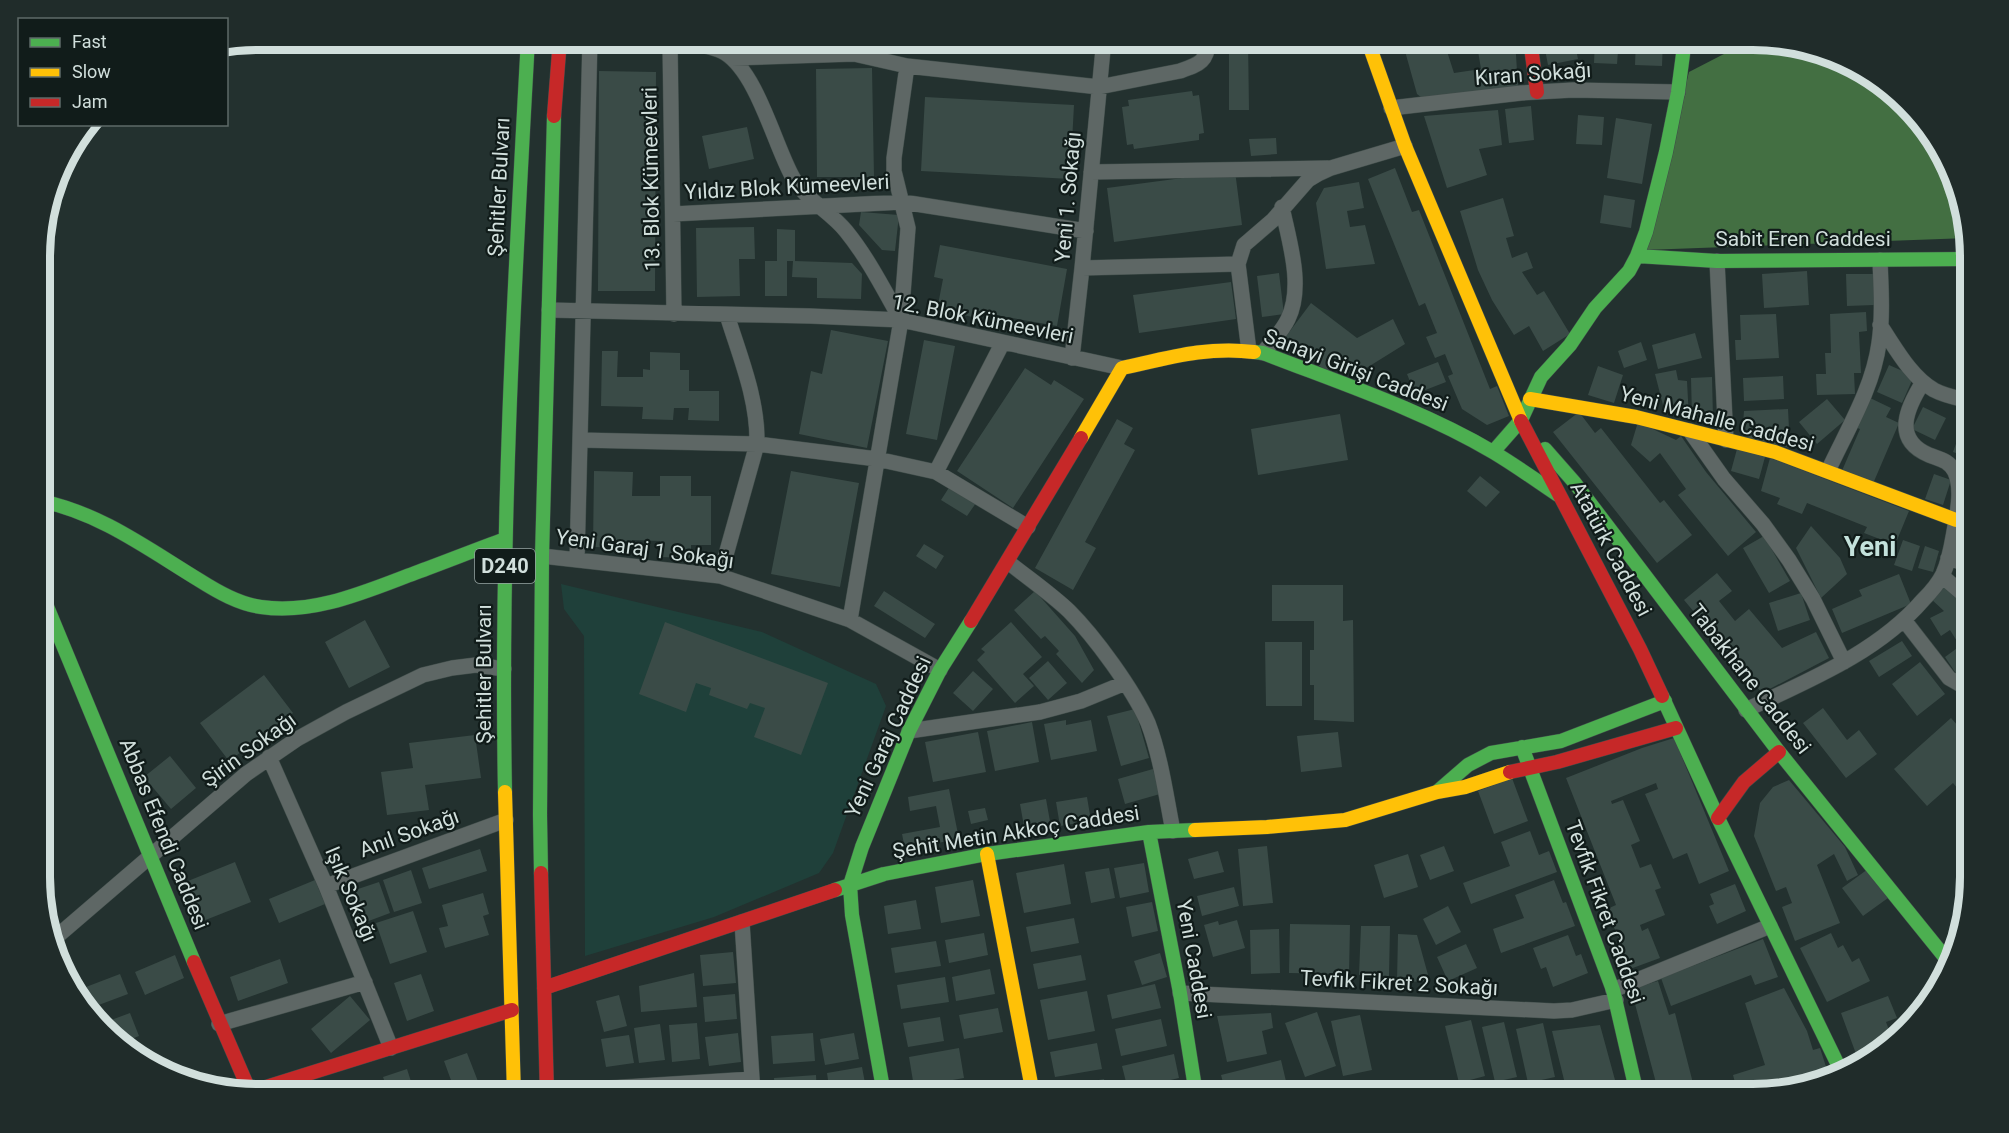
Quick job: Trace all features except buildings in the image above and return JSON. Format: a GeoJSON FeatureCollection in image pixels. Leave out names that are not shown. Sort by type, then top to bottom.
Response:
{"type":"FeatureCollection","features":[{"type":"Feature","properties":{"kind":"street","name":"Şehitler Bulvarı"},"geometry":{"type":"LineString","coordinates":[[514,1084],[506,820],[505,539],[510,388],[528,50]]}},
{"type":"Feature","properties":{"kind":"street","name":"D240"},"geometry":{"type":"LineString","coordinates":[[547,1084],[540,815],[542,556],[553,132],[559,50]]}},
{"type":"Feature","properties":{"kind":"street"},"geometry":{"type":"LineString","coordinates":[[578,560],[591,50]]}},
{"type":"Feature","properties":{"kind":"street","name":"13. Blok Kümeevleri"},"geometry":{"type":"LineString","coordinates":[[670,50],[674,314]]}},
{"type":"Feature","properties":{"kind":"street"},"geometry":{"type":"LineString","coordinates":[[718,50],[732,58],[742,68],[792,177],[807,196],[836,219],[860,250],[901,320]]}},
{"type":"Feature","properties":{"kind":"street","name":"Yeni 1. Sokağı"},"geometry":{"type":"LineString","coordinates":[[1072,358],[1103,50]]}},
{"type":"Feature","properties":{"kind":"street"},"geometry":{"type":"LineString","coordinates":[[732,58],[854,54],[907,66],[1099,87],[1180,71],[1203,61],[1208,50]]}},
{"type":"Feature","properties":{"kind":"street","name":"Atatürk Caddesi"},"geometry":{"type":"LineString","coordinates":[[1371,50],[1405,146],[1521,420],[1665,701],[1718,819],[1838,1065]]}},
{"type":"Feature","properties":{"kind":"street"},"geometry":{"type":"LineString","coordinates":[[1531,50],[1537,92]]}},
{"type":"Feature","properties":{"kind":"street"},"geometry":{"type":"LineString","coordinates":[[1493,452],[1521,420],[1541,377],[1570,345],[1595,308],[1629,271],[1637,256],[1646,232],[1666,152],[1684,50]]}},
{"type":"Feature","properties":{"kind":"street"},"geometry":{"type":"LineString","coordinates":[[850,620],[901,320],[908,228],[894,171],[894,158],[907,66]]}},
{"type":"Feature","properties":{"kind":"street","name":"Kıran Sokağı"},"geometry":{"type":"LineString","coordinates":[[1391,108],[1537,92],[1573,90],[1678,92]]}},
{"type":"Feature","properties":{"kind":"street"},"geometry":{"type":"LineString","coordinates":[[1256,352],[1238,264],[1244,245],[1273,220],[1308,180],[1331,168],[1405,146]]}},
{"type":"Feature","properties":{"kind":"street"},"geometry":{"type":"LineString","coordinates":[[1091,172],[1331,168]]}},
{"type":"Feature","properties":{"kind":"street","name":"Yıldız Blok Kümeevleri"},"geometry":{"type":"LineString","coordinates":[[673,214],[903,202],[1086,231]]}},
{"type":"Feature","properties":{"kind":"street"},"geometry":{"type":"LineString","coordinates":[[1256,352],[1287,320],[1292,307],[1294,270],[1282,207]]}},
{"type":"Feature","properties":{"kind":"street","name":"Sabit Eren Caddesi"},"geometry":{"type":"LineString","coordinates":[[1637,256],[1717,261],[1959,259]]}},
{"type":"Feature","properties":{"kind":"street"},"geometry":{"type":"LineString","coordinates":[[1828,471],[1866,389],[1876,361],[1880,325],[1880,260]]}},
{"type":"Feature","properties":{"kind":"street"},"geometry":{"type":"LineString","coordinates":[[1717,261],[1726,440]]}},
{"type":"Feature","properties":{"kind":"street"},"geometry":{"type":"LineString","coordinates":[[1082,268],[1238,264]]}},
{"type":"Feature","properties":{"kind":"street","name":"12. Blok Kümeevleri"},"geometry":{"type":"LineString","coordinates":[[549,310],[901,320],[1002,344],[1122,368]]}},
{"type":"Feature","properties":{"kind":"street"},"geometry":{"type":"LineString","coordinates":[[720,576],[757,444],[758,424],[755,405],[727,315]]}},
{"type":"Feature","properties":{"kind":"street"},"geometry":{"type":"LineString","coordinates":[[1880,325],[1909,368],[1923,382],[1941,393],[1959,398]]}},
{"type":"Feature","properties":{"kind":"street"},"geometry":{"type":"LineString","coordinates":[[936,472],[1002,344]]}},
{"type":"Feature","properties":{"kind":"street","name":"Sanayi Girişi Caddesi"},"geometry":{"type":"LineString","coordinates":[[1122,368],[1208,350],[1256,352],[1417,415],[1493,452],[1558,495]]}},
{"type":"Feature","properties":{"kind":"street","name":"Yeni Garaj Caddesi"},"geometry":{"type":"LineString","coordinates":[[882,1084],[852,915],[850,885],[862,847],[909,731],[940,670],[1008,561],[1122,368]]}},
{"type":"Feature","properties":{"kind":"street"},"geometry":{"type":"LineString","coordinates":[[1923,382],[1907,410],[1905,425],[1912,442],[1918,448],[1927,454],[1943,459],[1951,466],[1956,474],[1959,496]]}},
{"type":"Feature","properties":{"kind":"street","name":"Yeni Mahalle Caddesi"},"geometry":{"type":"LineString","coordinates":[[1530,399],[1607,411],[1775,452],[1959,515]]}},
{"type":"Feature","properties":{"kind":"street","name":"Tabakhane Caddesi"},"geometry":{"type":"LineString","coordinates":[[1521,420],[1574,482],[1633,576],[1746,710],[1944,957]]}},
{"type":"Feature","properties":{"kind":"street"},"geometry":{"type":"LineString","coordinates":[[1690,431],[1724,479],[1763,524],[1789,560],[1813,599],[1844,662]]}},
{"type":"Feature","properties":{"kind":"street"},"geometry":{"type":"LineString","coordinates":[[580,440],[757,444],[877,459],[936,472],[1028,527]]}},
{"type":"Feature","properties":{"kind":"street"},"geometry":{"type":"LineString","coordinates":[[50,502],[62,504],[94,517],[222,594],[262,608],[284,609],[359,595],[505,539]]}},
{"type":"Feature","properties":{"kind":"street"},"geometry":{"type":"LineString","coordinates":[[1746,710],[1844,662],[1870,646],[1904,620],[1942,576],[1959,522]]}},
{"type":"Feature","properties":{"kind":"street","name":"Yeni Garaj 1 Sokağı"},"geometry":{"type":"LineString","coordinates":[[542,556],[720,576],[850,620],[940,670]]}},
{"type":"Feature","properties":{"kind":"street"},"geometry":{"type":"LineString","coordinates":[[1948,558],[1959,562]]}},
{"type":"Feature","properties":{"kind":"street"},"geometry":{"type":"LineString","coordinates":[[1008,561],[1068,610],[1086,630],[1140,706],[1149,726],[1173,831]]}},
{"type":"Feature","properties":{"kind":"street"},"geometry":{"type":"LineString","coordinates":[[1608,588],[1633,576]]}},
{"type":"Feature","properties":{"kind":"street"},"geometry":{"type":"LineString","coordinates":[[1942,576],[1959,591]]}},
{"type":"Feature","properties":{"kind":"street","name":"Abbas Efendi Caddesi"},"geometry":{"type":"LineString","coordinates":[[50,614],[219,1024],[246,1083]]}},
{"type":"Feature","properties":{"kind":"street"},"geometry":{"type":"LineString","coordinates":[[1904,620],[1949,678],[1959,684]]}},
{"type":"Feature","properties":{"kind":"street","name":"Şirin Sokağı"},"geometry":{"type":"LineString","coordinates":[[59,935],[150,855],[269,757],[346,712],[423,675],[476,665],[504,669]]}},
{"type":"Feature","properties":{"kind":"street"},"geometry":{"type":"LineString","coordinates":[[909,731],[1040,712],[1081,701],[1125,683]]}},
{"type":"Feature","properties":{"kind":"street","name":"Şehit Metin Akkoç Caddesi"},"geometry":{"type":"LineString","coordinates":[[1437,792],[1479,757],[1561,741],[1665,701]]}},
{"type":"Feature","properties":{"kind":"street","name":"Şehit Metin Akkoç Caddesi"},"geometry":{"type":"LineString","coordinates":[[544,988],[884,874],[987,854],[1149,832],[1267,827],[1345,820],[1437,792],[1465,787],[1509,772],[1580,756],[1676,728]]}},
{"type":"Feature","properties":{"kind":"street","name":"Tevfik Fikret Caddesi"},"geometry":{"type":"LineString","coordinates":[[1522,747],[1614,995],[1634,1083]]}},
{"type":"Feature","properties":{"kind":"street"},"geometry":{"type":"LineString","coordinates":[[1718,819],[1734,792],[1743,782],[1779,753]]}},
{"type":"Feature","properties":{"kind":"street","name":"Işık Sokağı"},"geometry":{"type":"LineString","coordinates":[[269,757],[326,886],[391,1048]]}},
{"type":"Feature","properties":{"kind":"street","name":"Anıl Sokağı"},"geometry":{"type":"LineString","coordinates":[[326,886],[506,820]]}},
{"type":"Feature","properties":{"kind":"street","name":"Yeni Caddesi"},"geometry":{"type":"LineString","coordinates":[[1149,832],[1180,993],[1194,1083]]}},
{"type":"Feature","properties":{"kind":"street"},"geometry":{"type":"LineString","coordinates":[[987,854],[1031,1083]]}},
{"type":"Feature","properties":{"kind":"street"},"geometry":{"type":"LineString","coordinates":[[742,922],[753,1084]]}},
{"type":"Feature","properties":{"kind":"street","name":"Tevfik Fikret 2 Sokağı"},"geometry":{"type":"LineString","coordinates":[[1180,993],[1572,1010],[1614,995],[1770,926]]}},
{"type":"Feature","properties":{"kind":"street"},"geometry":{"type":"LineString","coordinates":[[219,1024],[364,982]]}},
{"type":"Feature","properties":{"kind":"street"},"geometry":{"type":"LineString","coordinates":[[276,1084],[512,1010]]}},
{"type":"Feature","properties":{"kind":"shaded area"},"geometry":{"type":"Polygon","coordinates":[[[561,584],[762,632],[876,684],[886,706],[833,853],[819,873],[714,917],[585,956],[584,636],[564,609],[561,584]]]}},
{"type":"Feature","properties":{"kind":"green space"},"geometry":{"type":"Polygon","coordinates":[[[1732,50],[1753,50],[1780,51],[1806,57],[1832,65],[1856,77],[1879,92],[1899,110],[1917,130],[1932,153],[1944,177],[1956,216],[1958,238],[1645,250],[1689,72],[1732,50]]]}},
{"type":"Feature","properties":{"kind":"traffic: fast"},"geometry":{"type":"LineString","coordinates":[[505,792],[506,510],[527,50]]}},
{"type":"Feature","properties":{"kind":"traffic: fast"},"geometry":{"type":"LineString","coordinates":[[1493,452],[1521,420],[1541,377],[1570,345],[1595,308],[1629,271],[1637,256],[1646,232],[1666,152],[1684,50]]}},
{"type":"Feature","properties":{"kind":"traffic: fast"},"geometry":{"type":"LineString","coordinates":[[541,873],[542,556],[554,116]]}},
{"type":"Feature","properties":{"kind":"traffic: fast"},"geometry":{"type":"LineString","coordinates":[[1637,256],[1717,261],[1959,259]]}},
{"type":"Feature","properties":{"kind":"traffic: fast"},"geometry":{"type":"LineString","coordinates":[[1254,352],[1263,353],[1351,386],[1438,423],[1493,452],[1558,495]]}},
{"type":"Feature","properties":{"kind":"traffic: fast"},"geometry":{"type":"LineString","coordinates":[[1545,449],[1574,482],[1779,752],[1944,956]]}},
{"type":"Feature","properties":{"kind":"traffic: fast"},"geometry":{"type":"LineString","coordinates":[[50,503],[83,514],[123,533],[221,593],[245,603],[281,609],[301,608],[340,600],[505,539]]}},
{"type":"Feature","properties":{"kind":"traffic: fast"},"geometry":{"type":"LineString","coordinates":[[50,614],[194,962]]}},
{"type":"Feature","properties":{"kind":"traffic: fast"},"geometry":{"type":"LineString","coordinates":[[882,1084],[852,915],[850,885],[862,847],[909,731],[940,670],[971,621]]}},
{"type":"Feature","properties":{"kind":"traffic: fast"},"geometry":{"type":"LineString","coordinates":[[1662,696],[1718,818],[1838,1065]]}},
{"type":"Feature","properties":{"kind":"traffic: fast"},"geometry":{"type":"LineString","coordinates":[[1438,791],[1468,765],[1491,753],[1561,741],[1665,701]]}},
{"type":"Feature","properties":{"kind":"traffic: fast"},"geometry":{"type":"LineString","coordinates":[[1522,747],[1613,990],[1634,1083]]}},
{"type":"Feature","properties":{"kind":"traffic: fast"},"geometry":{"type":"LineString","coordinates":[[835,890],[884,874],[987,854],[1149,832],[1195,830]]}},
{"type":"Feature","properties":{"kind":"traffic: fast"},"geometry":{"type":"LineString","coordinates":[[1149,832],[1180,993],[1194,1083]]}},
{"type":"Feature","properties":{"kind":"traffic: slow"},"geometry":{"type":"LineString","coordinates":[[1371,50],[1405,146],[1521,421]]}},
{"type":"Feature","properties":{"kind":"traffic: slow"},"geometry":{"type":"LineString","coordinates":[[1081,438],[1122,368],[1204,352],[1254,352]]}},
{"type":"Feature","properties":{"kind":"traffic: slow"},"geometry":{"type":"LineString","coordinates":[[1530,399],[1636,417],[1775,452],[1956,520]]}},
{"type":"Feature","properties":{"kind":"traffic: slow"},"geometry":{"type":"LineString","coordinates":[[1195,830],[1345,820],[1437,792],[1465,787],[1510,772]]}},
{"type":"Feature","properties":{"kind":"traffic: slow"},"geometry":{"type":"LineString","coordinates":[[505,792],[514,1084]]}},
{"type":"Feature","properties":{"kind":"traffic: slow"},"geometry":{"type":"LineString","coordinates":[[987,854],[1031,1083]]}},
{"type":"Feature","properties":{"kind":"traffic: jam"},"geometry":{"type":"LineString","coordinates":[[554,116],[559,50]]}},
{"type":"Feature","properties":{"kind":"traffic: jam"},"geometry":{"type":"LineString","coordinates":[[1531,50],[1537,92]]}},
{"type":"Feature","properties":{"kind":"traffic: jam"},"geometry":{"type":"LineString","coordinates":[[1521,421],[1640,649],[1662,696]]}},
{"type":"Feature","properties":{"kind":"traffic: jam"},"geometry":{"type":"LineString","coordinates":[[971,621],[1081,438]]}},
{"type":"Feature","properties":{"kind":"traffic: jam"},"geometry":{"type":"LineString","coordinates":[[1510,772],[1557,762],[1676,728]]}},
{"type":"Feature","properties":{"kind":"traffic: jam"},"geometry":{"type":"LineString","coordinates":[[1718,818],[1744,782],[1779,752]]}},
{"type":"Feature","properties":{"kind":"traffic: jam"},"geometry":{"type":"LineString","coordinates":[[541,873],[547,1084]]}},
{"type":"Feature","properties":{"kind":"traffic: jam"},"geometry":{"type":"LineString","coordinates":[[544,988],[835,890]]}},
{"type":"Feature","properties":{"kind":"traffic: jam"},"geometry":{"type":"LineString","coordinates":[[194,962],[246,1083]]}},
{"type":"Feature","properties":{"kind":"traffic: jam"},"geometry":{"type":"LineString","coordinates":[[276,1084],[512,1010]]}},
{"type":"Feature","properties":{"kind":"district","name":"Yeni"},"geometry":{"type":"Point","coordinates":[1870,547]}}]}
